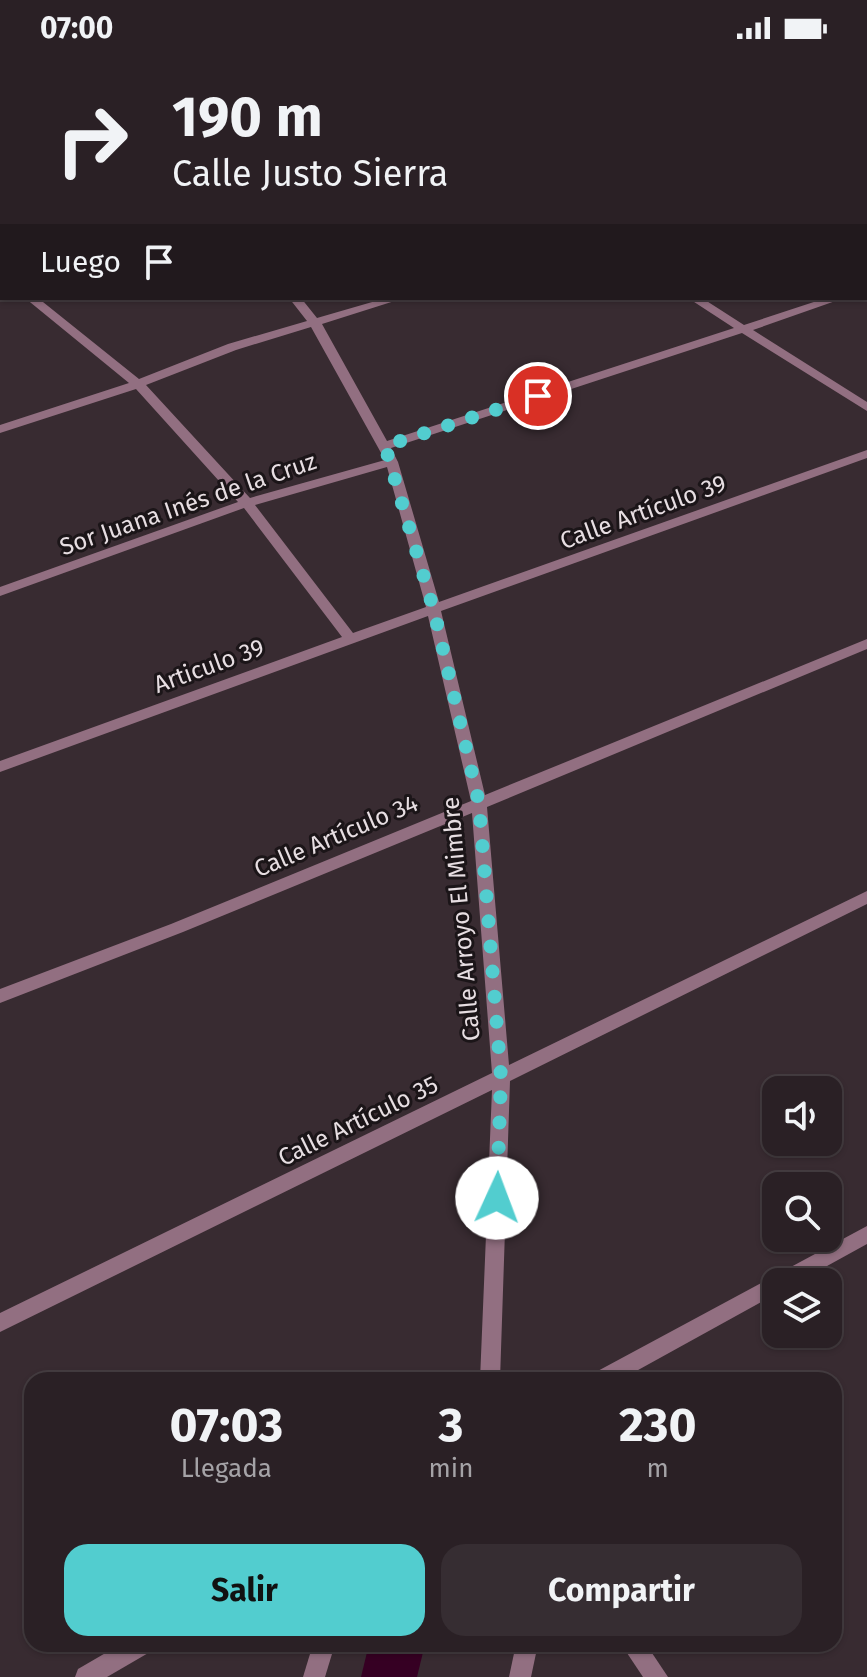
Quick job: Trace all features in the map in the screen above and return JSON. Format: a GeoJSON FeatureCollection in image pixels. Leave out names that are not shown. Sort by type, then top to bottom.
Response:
{"type":"FeatureCollection","features":[{"type":"Feature","properties":{"kind":"street"},"geometry":{"type":"LineString","coordinates":[[33,300],[138,384],[247,503],[349,637]]}},
{"type":"Feature","properties":{"kind":"street","name":"Calle Arroyo El Mimbre"},"geometry":{"type":"LineString","coordinates":[[297,300],[315,323],[392,462],[434,611],[479,803],[501,1077],[490,1372]]}},
{"type":"Feature","properties":{"kind":"street"},"geometry":{"type":"LineString","coordinates":[[0,429],[138,384],[232,347],[391,300]]}},
{"type":"Feature","properties":{"kind":"street"},"geometry":{"type":"LineString","coordinates":[[697,300],[867,407]]}},
{"type":"Feature","properties":{"kind":"street"},"geometry":{"type":"LineString","coordinates":[[385,446],[832,300]]}},
{"type":"Feature","properties":{"kind":"street","name":"Calle Artículo 39"},"geometry":{"type":"LineString","coordinates":[[434,611],[867,454]]}},
{"type":"Feature","properties":{"kind":"street","name":"Sor Juana Inés de la Cruz"},"geometry":{"type":"LineString","coordinates":[[0,592],[247,503],[392,462]]}},
{"type":"Feature","properties":{"kind":"street","name":"Articulo 39"},"geometry":{"type":"LineString","coordinates":[[0,767],[349,637],[434,611]]}},
{"type":"Feature","properties":{"kind":"street","name":"Calle Artículo 34"},"geometry":{"type":"LineString","coordinates":[[0,996],[177,928],[867,644]]}},
{"type":"Feature","properties":{"kind":"street","name":"Calle Artículo 35"},"geometry":{"type":"LineString","coordinates":[[0,1323],[501,1077],[863,906]]}},
{"type":"Feature","properties":{"kind":"street"},"geometry":{"type":"LineString","coordinates":[[805,1268],[867,1234]]}},
{"type":"Feature","properties":{"kind":"street"},"geometry":{"type":"LineString","coordinates":[[616,1372],[762,1292]]}},
{"type":"Feature","properties":{"kind":"street"},"geometry":{"type":"LineString","coordinates":[[86,1677],[128,1652]]}},
{"type":"Feature","properties":{"kind":"street"},"geometry":{"type":"LineString","coordinates":[[314,1677],[322,1652]]}},
{"type":"Feature","properties":{"kind":"street"},"geometry":{"type":"LineString","coordinates":[[520,1677],[525,1652]]}},
{"type":"Feature","properties":{"kind":"street"},"geometry":{"type":"LineString","coordinates":[[638,1652],[657,1677]]}},
{"type":"Feature","properties":{"kind":"waterway"},"geometry":{"type":"LineString","coordinates":[[389,1677],[395,1652]]}},
{"type":"Feature","properties":{"kind":"route"},"geometry":{"type":"LineString","coordinates":[[497,1198],[501,1077],[479,803],[434,611],[385,446],[538,396]]}}]}
